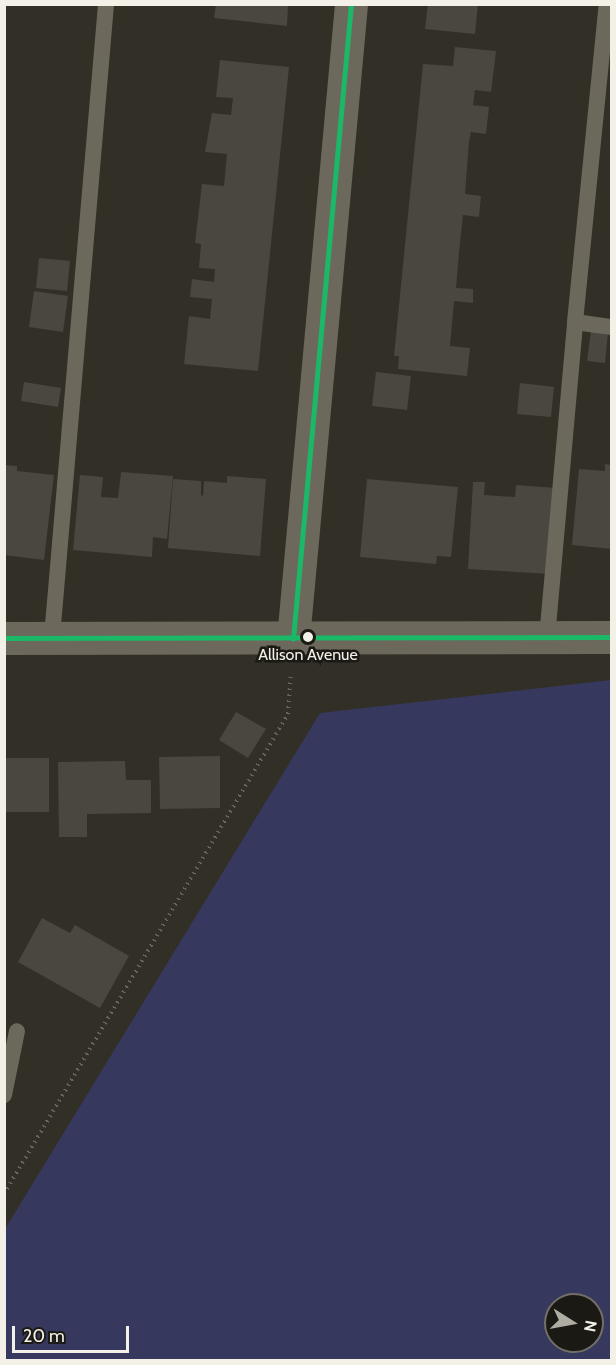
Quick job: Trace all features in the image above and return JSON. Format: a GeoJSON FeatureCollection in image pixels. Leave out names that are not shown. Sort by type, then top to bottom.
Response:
{"type":"FeatureCollection","features":[{"type":"Feature","properties":{"kind":"street"},"geometry":{"type":"LineString","coordinates":[[293,639],[351,4]]}},
{"type":"Feature","properties":{"kind":"street"},"geometry":{"type":"LineString","coordinates":[[4,638],[612,637]]}},
{"type":"Feature","properties":{"kind":"lane"},"geometry":{"type":"LineString","coordinates":[[52,637],[106,4]]}},
{"type":"Feature","properties":{"kind":"lane"},"geometry":{"type":"LineString","coordinates":[[548,638],[574,322],[607,4]]}},
{"type":"Feature","properties":{"kind":"lane"},"geometry":{"type":"LineString","coordinates":[[574,322],[612,327]]}},
{"type":"Feature","properties":{"kind":"lane"},"geometry":{"type":"LineString","coordinates":[[4,1095],[17,1031]]}},
{"type":"Feature","properties":{"kind":"path"},"geometry":{"type":"LineString","coordinates":[[4,1194],[288,714],[293,639]]}},
{"type":"Feature","properties":{"kind":"shaded area"},"geometry":{"type":"Polygon","coordinates":[[[611,680],[611,1360],[5,1360],[5,1229],[320,713],[611,680]]]}},
{"type":"Feature","properties":{"kind":"building"},"geometry":{"type":"Polygon","coordinates":[[[216,4],[288,4],[287,26],[214,18],[216,4]]]}},
{"type":"Feature","properties":{"kind":"building"},"geometry":{"type":"Polygon","coordinates":[[[428,4],[478,4],[475,34],[425,29],[428,4]]]}},
{"type":"Feature","properties":{"kind":"building"},"geometry":{"type":"Polygon","coordinates":[[[455,47],[496,51],[491,92],[475,90],[473,105],[489,107],[486,134],[471,132],[469,142],[465,194],[481,196],[479,217],[463,215],[456,288],[473,289],[473,303],[454,301],[450,346],[470,348],[467,376],[398,369],[399,356],[394,356],[423,64],[453,66],[455,47]]]}},
{"type":"Feature","properties":{"kind":"building"},"geometry":{"type":"Polygon","coordinates":[[[220,60],[289,67],[258,371],[184,364],[189,316],[210,319],[212,299],[190,297],[192,279],[214,282],[215,269],[199,268],[201,244],[195,243],[202,184],[224,186],[227,154],[205,152],[212,113],[231,115],[233,98],[216,97],[220,60]]]}},
{"type":"Feature","properties":{"kind":"building"},"geometry":{"type":"Polygon","coordinates":[[[39,258],[70,261],[67,291],[36,288],[39,258]]]}},
{"type":"Feature","properties":{"kind":"building"},"geometry":{"type":"Polygon","coordinates":[[[34,291],[68,296],[63,332],[29,327],[34,291]]]}},
{"type":"Feature","properties":{"kind":"building"},"geometry":{"type":"Polygon","coordinates":[[[591,331],[608,333],[605,363],[587,361],[591,331]]]}},
{"type":"Feature","properties":{"kind":"building"},"geometry":{"type":"Polygon","coordinates":[[[376,372],[411,376],[407,410],[372,406],[376,372]]]}},
{"type":"Feature","properties":{"kind":"building"},"geometry":{"type":"Polygon","coordinates":[[[24,382],[61,388],[58,407],[21,401],[24,382]]]}},
{"type":"Feature","properties":{"kind":"building"},"geometry":{"type":"Polygon","coordinates":[[[520,383],[554,387],[551,417],[517,414],[520,383]]]}},
{"type":"Feature","properties":{"kind":"building"},"geometry":{"type":"Polygon","coordinates":[[[605,464],[612,465],[612,549],[572,545],[579,469],[605,471],[605,464]]]}},
{"type":"Feature","properties":{"kind":"building"},"geometry":{"type":"Polygon","coordinates":[[[4,465],[17,466],[17,471],[54,475],[44,560],[4,555],[4,465]]]}},
{"type":"Feature","properties":{"kind":"building"},"geometry":{"type":"Polygon","coordinates":[[[121,472],[173,476],[167,539],[153,537],[152,557],[73,550],[80,475],[103,477],[101,497],[118,498],[121,472]]]}},
{"type":"Feature","properties":{"kind":"building"},"geometry":{"type":"Polygon","coordinates":[[[227,476],[266,479],[260,556],[168,548],[173,479],[201,481],[201,495],[203,496],[204,481],[227,483],[227,476]]]}},
{"type":"Feature","properties":{"kind":"building"},"geometry":{"type":"Polygon","coordinates":[[[367,479],[458,487],[451,557],[437,556],[436,564],[360,557],[367,479]]]}},
{"type":"Feature","properties":{"kind":"building"},"geometry":{"type":"Polygon","coordinates":[[[473,482],[485,482],[484,495],[515,497],[516,485],[556,488],[551,574],[468,569],[473,482]]]}},
{"type":"Feature","properties":{"kind":"building"},"geometry":{"type":"Polygon","coordinates":[[[236,712],[266,729],[248,758],[219,740],[236,712]]]}},
{"type":"Feature","properties":{"kind":"building"},"geometry":{"type":"Polygon","coordinates":[[[220,756],[220,808],[160,809],[159,757],[220,756]]]}},
{"type":"Feature","properties":{"kind":"building"},"geometry":{"type":"Polygon","coordinates":[[[4,758],[49,758],[49,812],[4,812],[4,758]]]}},
{"type":"Feature","properties":{"kind":"building"},"geometry":{"type":"Polygon","coordinates":[[[125,761],[126,780],[151,780],[151,813],[87,814],[87,837],[59,837],[58,762],[125,761]]]}},
{"type":"Feature","properties":{"kind":"building"},"geometry":{"type":"Polygon","coordinates":[[[42,918],[70,933],[75,925],[129,956],[100,1008],[18,962],[42,918]]]}},
{"type":"Feature","properties":{"kind":"transit line"},"geometry":{"type":"LineString","coordinates":[[293,639],[351,4]]}},
{"type":"Feature","properties":{"kind":"transit line"},"geometry":{"type":"LineString","coordinates":[[4,638],[612,637]]}},
{"type":"Feature","properties":{"kind":"place","name":"Allison Avenue"},"geometry":{"type":"Point","coordinates":[308,637]}}]}
